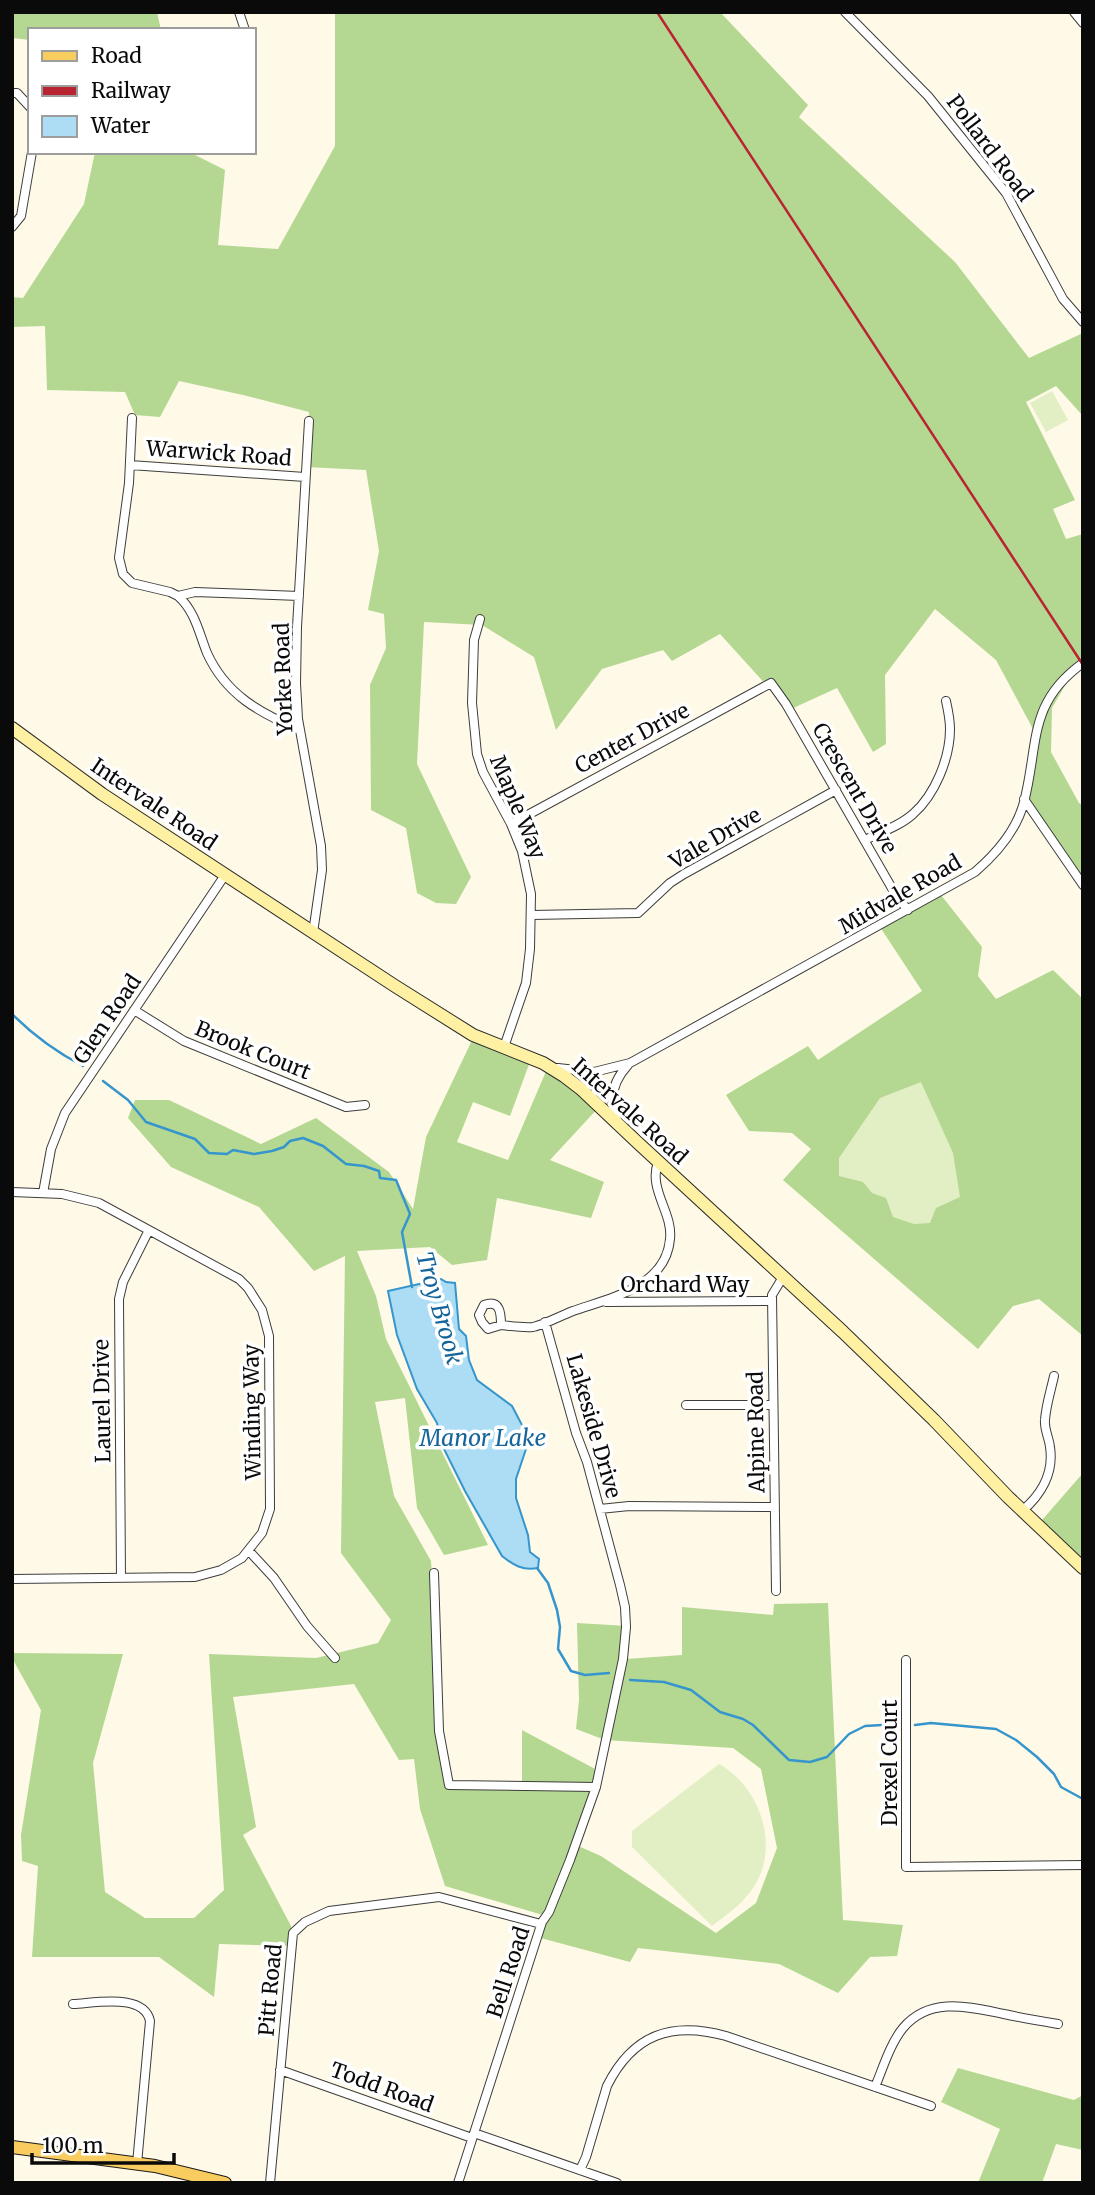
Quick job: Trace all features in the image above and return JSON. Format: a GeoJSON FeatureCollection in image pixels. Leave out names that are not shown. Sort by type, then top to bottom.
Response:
{"type":"FeatureCollection","features":[{"type":"Feature","properties":{"kind":"main road"},"geometry":{"type":"LineString","coordinates":[[12,2147],[155,2166],[225,2183]]}},
{"type":"Feature","properties":{"kind":"street","name":"Pollard Road"},"geometry":{"type":"LineString","coordinates":[[845,12],[928,96],[1006,193],[1063,299],[1083,322]]}},
{"type":"Feature","properties":{"kind":"street"},"geometry":{"type":"LineString","coordinates":[[1074,12],[1083,23]]}},
{"type":"Feature","properties":{"kind":"street"},"geometry":{"type":"LineString","coordinates":[[12,93],[17,93],[28,105]]}},
{"type":"Feature","properties":{"kind":"street"},"geometry":{"type":"LineString","coordinates":[[12,227],[21,216],[32,154]]}},
{"type":"Feature","properties":{"kind":"street"},"geometry":{"type":"LineString","coordinates":[[132,418],[127,510],[120,558],[123,574],[130,581],[178,596],[190,608],[216,671],[234,692],[264,714],[300,730]]}},
{"type":"Feature","properties":{"kind":"street","name":"Yorke Road"},"geometry":{"type":"LineString","coordinates":[[309,421],[296,683],[300,730],[321,846],[322,870],[313,933]]}},
{"type":"Feature","properties":{"kind":"street","name":"Warwick Road"},"geometry":{"type":"LineString","coordinates":[[130,465],[305,477]]}},
{"type":"Feature","properties":{"kind":"street"},"geometry":{"type":"LineString","coordinates":[[178,596],[195,592],[299,596]]}},
{"type":"Feature","properties":{"kind":"street","name":"Maple Way"},"geometry":{"type":"LineString","coordinates":[[480,619],[474,640],[472,703],[477,754],[522,851],[528,873],[531,915],[526,983],[504,1047]]}},
{"type":"Feature","properties":{"kind":"street","name":"Midvale Road"},"geometry":{"type":"LineString","coordinates":[[542,1063],[581,1072],[606,1070],[630,1063],[965,879],[985,863],[1006,838],[1024,799],[1032,748],[1041,716],[1054,689],[1062,679],[1083,663]]}},
{"type":"Feature","properties":{"kind":"street","name":"Center Drive"},"geometry":{"type":"LineString","coordinates":[[511,824],[771,684]]}},
{"type":"Feature","properties":{"kind":"street","name":"Crescent Drive"},"geometry":{"type":"LineString","coordinates":[[771,684],[786,704],[897,897],[908,910]]}},
{"type":"Feature","properties":{"kind":"street"},"geometry":{"type":"LineString","coordinates":[[865,840],[912,815],[928,797],[938,778],[949,742],[946,701]]}},
{"type":"Feature","properties":{"kind":"street","name":"Intervale Road"},"geometry":{"type":"LineString","coordinates":[[12,728],[103,794],[450,1021],[473,1035],[542,1063],[581,1089],[934,1420],[1083,1568]]}},
{"type":"Feature","properties":{"kind":"street","name":"Vale Drive"},"geometry":{"type":"LineString","coordinates":[[531,915],[639,913],[670,883],[684,874],[835,790]]}},
{"type":"Feature","properties":{"kind":"street"},"geometry":{"type":"LineString","coordinates":[[1024,799],[1083,885]]}},
{"type":"Feature","properties":{"kind":"street","name":"Glen Road"},"geometry":{"type":"LineString","coordinates":[[43,1193],[51,1149],[65,1113],[225,875]]}},
{"type":"Feature","properties":{"kind":"street","name":"Brook Court"},"geometry":{"type":"LineString","coordinates":[[134,1010],[184,1041],[346,1107],[365,1105]]}},
{"type":"Feature","properties":{"kind":"street"},"geometry":{"type":"LineString","coordinates":[[620,1126],[612,1109],[614,1087],[617,1077],[630,1063]]}},
{"type":"Feature","properties":{"kind":"street"},"geometry":{"type":"LineString","coordinates":[[501,1325],[533,1326],[545,1322],[646,1281],[661,1266],[670,1238],[670,1225],[656,1188],[654,1172],[658,1162]]}},
{"type":"Feature","properties":{"kind":"street","name":"Winding Way"},"geometry":{"type":"LineString","coordinates":[[12,1192],[62,1194],[99,1203],[239,1279],[256,1299],[267,1322],[270,1336],[271,1502],[262,1533],[249,1551],[231,1565],[207,1575],[12,1579]]}},
{"type":"Feature","properties":{"kind":"street","name":"Laurel Drive"},"geometry":{"type":"LineString","coordinates":[[121,1578],[119,1299],[123,1282],[149,1230]]}},
{"type":"Feature","properties":{"kind":"street","name":"Alpine Road"},"geometry":{"type":"LineString","coordinates":[[776,1591],[771,1301],[783,1277]]}},
{"type":"Feature","properties":{"kind":"street","name":"Orchard Way"},"geometry":{"type":"LineString","coordinates":[[599,1302],[771,1301]]}},
{"type":"Feature","properties":{"kind":"street","name":"Lakeside Drive"},"geometry":{"type":"LineString","coordinates":[[545,1322],[623,1596],[626,1627],[623,1659],[598,1775]]}},
{"type":"Feature","properties":{"kind":"street"},"geometry":{"type":"LineString","coordinates":[[1022,1510],[1042,1489],[1049,1471],[1050,1446],[1045,1424],[1054,1376]]}},
{"type":"Feature","properties":{"kind":"street"},"geometry":{"type":"LineString","coordinates":[[687,1405],[773,1405]]}},
{"type":"Feature","properties":{"kind":"street"},"geometry":{"type":"LineString","coordinates":[[600,1509],[629,1506],[775,1507]]}},
{"type":"Feature","properties":{"kind":"street"},"geometry":{"type":"LineString","coordinates":[[249,1551],[274,1578],[307,1626],[335,1658]]}},
{"type":"Feature","properties":{"kind":"street"},"geometry":{"type":"LineString","coordinates":[[434,1573],[439,1731],[449,1785],[596,1787]]}},
{"type":"Feature","properties":{"kind":"street","name":"Drexel Court"},"geometry":{"type":"LineString","coordinates":[[906,1660],[906,1867],[1083,1865]]}},
{"type":"Feature","properties":{"kind":"street","name":"Bell Road"},"geometry":{"type":"LineString","coordinates":[[458,2183],[541,1924],[549,1912],[570,1860],[598,1775]]}},
{"type":"Feature","properties":{"kind":"street","name":"Pitt Road"},"geometry":{"type":"LineString","coordinates":[[270,2183],[293,1933],[305,1922],[329,1911],[439,1898],[541,1924]]}},
{"type":"Feature","properties":{"kind":"street"},"geometry":{"type":"LineString","coordinates":[[73,2004],[128,2002],[140,2006],[149,2015],[136,2164]]}},
{"type":"Feature","properties":{"kind":"street"},"geometry":{"type":"LineString","coordinates":[[875,2087],[900,2032],[914,2018],[937,2007],[956,2005],[1058,2024]]}},
{"type":"Feature","properties":{"kind":"street"},"geometry":{"type":"LineString","coordinates":[[580,2170],[612,2075],[638,2046],[670,2031],[693,2029],[719,2034],[931,2106]]}},
{"type":"Feature","properties":{"kind":"street","name":"Todd Road"},"geometry":{"type":"LineString","coordinates":[[280,2070],[617,2183]]}},
{"type":"Feature","properties":{"kind":"green space"},"geometry":{"type":"Polygon","coordinates":[[[12,12],[157,12],[161,28],[28,28],[28,40],[12,38],[12,12]]]}},
{"type":"Feature","properties":{"kind":"green space"},"geometry":{"type":"Polygon","coordinates":[[[335,12],[720,12],[808,105],[799,117],[955,262],[1029,358],[1083,333],[1083,416],[1056,386],[1026,402],[1075,500],[1053,509],[1066,539],[1083,534],[1083,654],[1052,708],[1051,752],[1079,803],[1083,805],[1083,890],[1025,804],[1034,731],[996,660],[935,609],[885,675],[886,744],[873,752],[837,688],[789,710],[720,634],[672,661],[663,650],[602,669],[556,730],[534,657],[482,625],[424,622],[417,764],[471,877],[456,904],[436,903],[417,893],[406,828],[371,810],[370,685],[386,648],[384,614],[368,610],[379,551],[366,470],[306,467],[309,412],[243,395],[179,381],[160,417],[135,415],[125,392],[47,390],[45,326],[12,327],[12,297],[23,298],[84,204],[95,154],[193,154],[225,170],[218,245],[278,249],[335,146],[335,12]]]}},
{"type":"Feature","properties":{"kind":"green space"},"geometry":{"type":"Polygon","coordinates":[[[1052,391],[1068,420],[1046,432],[1030,403],[1052,391]]]}},
{"type":"Feature","properties":{"kind":"green space"},"geometry":{"type":"Polygon","coordinates":[[[941,895],[982,947],[978,976],[996,999],[1053,970],[1083,999],[1083,1336],[1039,1299],[1013,1306],[978,1349],[783,1180],[811,1149],[792,1133],[749,1131],[726,1095],[808,1046],[818,1060],[922,991],[880,927],[941,895]]]}},
{"type":"Feature","properties":{"kind":"green space"},"geometry":{"type":"Polygon","coordinates":[[[474,1036],[531,1059],[510,1116],[473,1102],[457,1142],[508,1160],[547,1069],[599,1107],[550,1160],[604,1182],[591,1218],[497,1198],[487,1260],[452,1265],[430,1247],[357,1251],[376,1296],[386,1339],[488,1545],[444,1555],[417,1508],[405,1398],[375,1402],[394,1496],[431,1561],[447,1781],[522,1786],[522,1730],[597,1770],[576,1845],[601,1856],[716,1933],[756,1903],[777,1848],[761,1769],[733,1748],[605,1740],[576,1729],[579,1700],[577,1623],[628,1626],[626,1659],[682,1655],[682,1607],[773,1615],[774,1604],[828,1603],[843,1920],[903,1925],[897,1956],[870,1957],[838,1993],[779,1964],[638,1948],[630,1962],[537,1937],[543,1915],[445,1886],[420,1809],[414,1759],[399,1760],[354,1684],[233,1697],[256,1827],[243,1835],[291,1926],[293,1946],[219,1944],[214,1997],[159,1957],[32,1957],[38,1866],[22,1861],[21,1835],[41,1710],[12,1658],[12,1653],[123,1654],[93,1763],[105,1892],[145,1918],[194,1918],[224,1890],[209,1654],[316,1658],[378,1643],[391,1620],[341,1553],[345,1256],[314,1271],[259,1207],[171,1167],[128,1118],[135,1100],[169,1100],[261,1144],[316,1118],[389,1172],[413,1209],[426,1137],[474,1036]]]}},
{"type":"Feature","properties":{"kind":"green space"},"geometry":{"type":"Polygon","coordinates":[[[921,1082],[953,1153],[960,1197],[936,1208],[930,1223],[914,1224],[893,1217],[886,1198],[872,1193],[863,1182],[839,1176],[839,1158],[880,1098],[921,1082]]]}},
{"type":"Feature","properties":{"kind":"green space"},"geometry":{"type":"Polygon","coordinates":[[[1083,1473],[1083,1560],[1036,1527],[1083,1473]]]}},
{"type":"Feature","properties":{"kind":"green space"},"geometry":{"type":"Polygon","coordinates":[[[719,1764],[745,1786],[755,1801],[765,1834],[766,1852],[762,1869],[751,1891],[712,1926],[632,1847],[632,1831],[719,1764]]]}},
{"type":"Feature","properties":{"kind":"green space"},"geometry":{"type":"Polygon","coordinates":[[[958,2068],[1074,2100],[1083,2095],[1083,2150],[1056,2144],[1042,2183],[978,2183],[1000,2129],[941,2102],[958,2068]]]}},
{"type":"Feature","properties":{"kind":"water","name":"Manor Lake"},"geometry":{"type":"Polygon","coordinates":[[[441,1279],[455,1283],[459,1329],[466,1336],[469,1360],[477,1380],[512,1406],[522,1425],[526,1449],[516,1479],[516,1498],[528,1535],[530,1552],[539,1559],[538,1568],[518,1566],[502,1556],[441,1443],[437,1423],[417,1389],[397,1335],[388,1291],[441,1279]]]}},
{"type":"Feature","properties":{"kind":"waterway","name":"Troy Brook"},"geometry":{"type":"LineString","coordinates":[[12,1014],[46,1043],[83,1066]]}},
{"type":"Feature","properties":{"kind":"waterway","name":"Troy Brook"},"geometry":{"type":"LineString","coordinates":[[103,1081],[128,1100],[146,1122],[195,1139],[209,1153],[227,1154],[233,1150],[254,1154],[272,1151],[284,1147],[290,1141],[303,1138],[323,1146],[346,1164],[364,1166],[379,1171],[380,1178],[396,1180],[410,1214],[402,1232],[412,1287]]}},
{"type":"Feature","properties":{"kind":"waterway","name":"Troy Brook"},"geometry":{"type":"LineString","coordinates":[[537,1568],[548,1583],[557,1610],[560,1627],[558,1649],[571,1671],[585,1675],[609,1673]]}},
{"type":"Feature","properties":{"kind":"waterway","name":"Troy Brook"},"geometry":{"type":"LineString","coordinates":[[630,1680],[664,1682],[691,1690],[720,1712],[753,1725],[789,1760],[810,1762],[827,1757],[849,1734],[865,1726],[899,1724]]}},
{"type":"Feature","properties":{"kind":"waterway","name":"Troy Brook"},"geometry":{"type":"LineString","coordinates":[[915,1725],[931,1723],[996,1729],[1016,1740],[1037,1757],[1054,1774],[1061,1787],[1083,1799]]}},
{"type":"Feature","properties":{"kind":"railway"},"geometry":{"type":"LineString","coordinates":[[657,12],[1083,665]]}}]}
